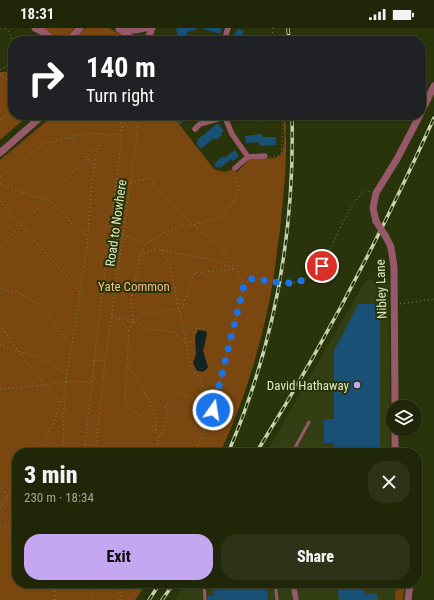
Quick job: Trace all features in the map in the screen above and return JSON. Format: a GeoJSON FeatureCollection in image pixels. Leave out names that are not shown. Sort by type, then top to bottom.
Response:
{"type":"FeatureCollection","features":[{"type":"Feature","properties":{"kind":"street"},"geometry":{"type":"LineString","coordinates":[[35,28],[48,36]]}},
{"type":"Feature","properties":{"kind":"street"},"geometry":{"type":"LineString","coordinates":[[72,36],[80,28]]}},
{"type":"Feature","properties":{"kind":"street"},"geometry":{"type":"LineString","coordinates":[[117,28],[129,36]]}},
{"type":"Feature","properties":{"kind":"street"},"geometry":{"type":"LineString","coordinates":[[121,28],[135,30],[145,28]]}},
{"type":"Feature","properties":{"kind":"street","name":"Nibley Lane"},"geometry":{"type":"LineString","coordinates":[[426,102],[434,86]]}},
{"type":"Feature","properties":{"kind":"street"},"geometry":{"type":"LineString","coordinates":[[0,153],[37,120]]}},
{"type":"Feature","properties":{"kind":"street"},"geometry":{"type":"LineString","coordinates":[[195,129],[200,124],[212,120]]}},
{"type":"Feature","properties":{"kind":"street"},"geometry":{"type":"LineString","coordinates":[[226,120],[232,134],[248,157]]}},
{"type":"Feature","properties":{"kind":"street","name":"Nibley Lane"},"geometry":{"type":"LineString","coordinates":[[395,400],[394,267],[390,247],[386,237],[376,221],[373,208],[376,193],[397,159],[417,120]]}},
{"type":"Feature","properties":{"kind":"street"},"geometry":{"type":"LineString","coordinates":[[235,168],[248,157],[265,156]]}},
{"type":"Feature","properties":{"kind":"street"},"geometry":{"type":"LineString","coordinates":[[395,436],[395,448]]}},
{"type":"Feature","properties":{"kind":"street"},"geometry":{"type":"LineString","coordinates":[[294,588],[296,600]]}},
{"type":"Feature","properties":{"kind":"street"},"geometry":{"type":"LineString","coordinates":[[408,600],[409,588]]}},
{"type":"Feature","properties":{"kind":"lane"},"geometry":{"type":"LineString","coordinates":[[295,448],[309,422]]}},
{"type":"Feature","properties":{"kind":"lane"},"geometry":{"type":"LineString","coordinates":[[204,588],[205,600]]}},
{"type":"Feature","properties":{"kind":"lane"},"geometry":{"type":"LineString","coordinates":[[276,588],[277,600]]}},
{"type":"Feature","properties":{"kind":"path"},"geometry":{"type":"LineString","coordinates":[[4,28],[11,36]]}},
{"type":"Feature","properties":{"kind":"path"},"geometry":{"type":"LineString","coordinates":[[0,70],[8,64]]}},
{"type":"Feature","properties":{"kind":"path"},"geometry":{"type":"LineString","coordinates":[[0,120],[8,114]]}},
{"type":"Feature","properties":{"kind":"path","name":"Road to Nowhere"},"geometry":{"type":"LineString","coordinates":[[84,448],[91,383],[117,180],[122,128],[120,120]]}},
{"type":"Feature","properties":{"kind":"path"},"geometry":{"type":"LineString","coordinates":[[0,177],[43,144],[69,137],[95,133],[109,135],[118,134],[122,128],[132,120]]}},
{"type":"Feature","properties":{"kind":"path","name":"Road to Nowhere"},"geometry":{"type":"LineString","coordinates":[[96,448],[105,361],[131,182],[138,120]]}},
{"type":"Feature","properties":{"kind":"path"},"geometry":{"type":"LineString","coordinates":[[265,156],[268,158],[280,155],[281,153],[282,120]]}},
{"type":"Feature","properties":{"kind":"path"},"geometry":{"type":"LineString","coordinates":[[0,247],[109,135]]}},
{"type":"Feature","properties":{"kind":"path"},"geometry":{"type":"LineString","coordinates":[[69,137],[79,147],[94,167]]}},
{"type":"Feature","properties":{"kind":"path"},"geometry":{"type":"LineString","coordinates":[[62,448],[64,435],[64,396],[88,237],[97,148]]}},
{"type":"Feature","properties":{"kind":"path"},"geometry":{"type":"LineString","coordinates":[[133,322],[131,301],[140,256],[146,243],[165,232],[183,226],[194,226],[223,216],[239,192],[235,168]]}},
{"type":"Feature","properties":{"kind":"path"},"geometry":{"type":"LineString","coordinates":[[131,182],[150,178],[155,187],[194,226],[220,247],[244,285]]}},
{"type":"Feature","properties":{"kind":"path"},"geometry":{"type":"LineString","coordinates":[[0,184],[32,196],[48,199],[61,210],[72,224],[88,237]]}},
{"type":"Feature","properties":{"kind":"path"},"geometry":{"type":"LineString","coordinates":[[196,448],[213,410],[244,285],[253,278],[288,284],[307,278],[316,273],[322,266],[345,218],[359,198],[364,192],[370,191],[376,193]]}},
{"type":"Feature","properties":{"kind":"path"},"geometry":{"type":"LineString","coordinates":[[0,201],[80,292]]}},
{"type":"Feature","properties":{"kind":"path"},"geometry":{"type":"LineString","coordinates":[[123,235],[146,243]]}},
{"type":"Feature","properties":{"kind":"path"},"geometry":{"type":"LineString","coordinates":[[140,256],[155,249],[214,260],[235,269]]}},
{"type":"Feature","properties":{"kind":"path"},"geometry":{"type":"LineString","coordinates":[[160,250],[169,263],[192,370],[200,378],[209,407]]}},
{"type":"Feature","properties":{"kind":"path"},"geometry":{"type":"LineString","coordinates":[[156,430],[141,416],[130,409],[125,401],[129,331],[133,322],[140,315],[182,308],[194,273],[235,269]]}},
{"type":"Feature","properties":{"kind":"path"},"geometry":{"type":"LineString","coordinates":[[0,288],[12,291],[30,299],[41,308],[62,333],[72,348]]}},
{"type":"Feature","properties":{"kind":"path"},"geometry":{"type":"LineString","coordinates":[[394,305],[434,299]]}},
{"type":"Feature","properties":{"kind":"path"},"geometry":{"type":"LineString","coordinates":[[112,315],[140,324],[148,329],[174,332],[188,346]]}},
{"type":"Feature","properties":{"kind":"path"},"geometry":{"type":"LineString","coordinates":[[119,318],[129,331]]}},
{"type":"Feature","properties":{"kind":"path"},"geometry":{"type":"LineString","coordinates":[[0,324],[19,352],[60,403]]}},
{"type":"Feature","properties":{"kind":"path"},"geometry":{"type":"LineString","coordinates":[[188,346],[194,339],[196,328],[203,328],[208,333]]}},
{"type":"Feature","properties":{"kind":"path"},"geometry":{"type":"LineString","coordinates":[[0,345],[39,357],[68,374]]}},
{"type":"Feature","properties":{"kind":"path"},"geometry":{"type":"LineString","coordinates":[[94,360],[105,361]]}},
{"type":"Feature","properties":{"kind":"path"},"geometry":{"type":"LineString","coordinates":[[127,362],[150,402],[156,418],[157,448]]}},
{"type":"Feature","properties":{"kind":"path"},"geometry":{"type":"LineString","coordinates":[[0,389],[78,381],[91,383]]}},
{"type":"Feature","properties":{"kind":"path"},"geometry":{"type":"LineString","coordinates":[[158,440],[168,415],[165,406],[180,392],[213,410]]}},
{"type":"Feature","properties":{"kind":"path"},"geometry":{"type":"LineString","coordinates":[[41,448],[54,422],[60,403],[64,396]]}},
{"type":"Feature","properties":{"kind":"path"},"geometry":{"type":"LineString","coordinates":[[0,485],[8,497]]}},
{"type":"Feature","properties":{"kind":"path"},"geometry":{"type":"LineString","coordinates":[[0,508],[12,492]]}},
{"type":"Feature","properties":{"kind":"path"},"geometry":{"type":"LineString","coordinates":[[0,501],[8,497]]}},
{"type":"Feature","properties":{"kind":"path"},"geometry":{"type":"LineString","coordinates":[[0,526],[12,529]]}},
{"type":"Feature","properties":{"kind":"path"},"geometry":{"type":"LineString","coordinates":[[55,588],[55,600]]}},
{"type":"Feature","properties":{"kind":"path"},"geometry":{"type":"LineString","coordinates":[[90,588],[93,600]]}},
{"type":"Feature","properties":{"kind":"path"},"geometry":{"type":"LineString","coordinates":[[113,588],[112,590],[121,595]]}},
{"type":"Feature","properties":{"kind":"path"},"geometry":{"type":"LineString","coordinates":[[120,600],[123,588]]}},
{"type":"Feature","properties":{"kind":"shaded area"},"geometry":{"type":"Polygon","coordinates":[[[369,279],[389,281],[390,400],[386,400],[386,436],[390,436],[390,448],[269,448],[363,285],[369,279]]]}},
{"type":"Feature","properties":{"kind":"shaded area"},"geometry":{"type":"Polygon","coordinates":[[[183,588],[396,588],[395,600],[175,600],[183,588]]]}},
{"type":"Feature","properties":{"kind":"green space"},"geometry":{"type":"Polygon","coordinates":[[[40,28],[74,28],[68,36],[55,36],[40,28]]]}},
{"type":"Feature","properties":{"kind":"green space"},"geometry":{"type":"Polygon","coordinates":[[[87,28],[109,28],[123,36],[77,36],[81,31],[87,28]]]}},
{"type":"Feature","properties":{"kind":"green space"},"geometry":{"type":"Polygon","coordinates":[[[0,72],[8,72],[8,120],[23,120],[0,140],[0,72]]]}},
{"type":"Feature","properties":{"kind":"green space","name":"Yate Common"},"geometry":{"type":"Polygon","coordinates":[[[48,120],[176,120],[214,169],[225,172],[232,169],[237,172],[249,160],[274,158],[281,155],[284,140],[283,120],[285,120],[286,159],[284,187],[275,269],[269,304],[245,391],[222,448],[12,448],[12,588],[143,588],[135,600],[0,600],[0,160],[48,120]]]}},
{"type":"Feature","properties":{"kind":"green space"},"geometry":{"type":"Polygon","coordinates":[[[396,588],[404,588],[403,600],[395,600],[396,588]]]}},
{"type":"Feature","properties":{"kind":"water"},"geometry":{"type":"Polygon","coordinates":[[[198,330],[206,331],[207,334],[203,351],[208,367],[202,372],[197,371],[193,363],[196,354],[195,336],[198,330]]]}},
{"type":"Feature","properties":{"kind":"building"},"geometry":{"type":"Polygon","coordinates":[[[176,28],[196,28],[196,30],[187,32],[187,35],[178,36],[176,28]]]}},
{"type":"Feature","properties":{"kind":"building"},"geometry":{"type":"Polygon","coordinates":[[[204,28],[222,28],[220,34],[204,28]]]}},
{"type":"Feature","properties":{"kind":"building"},"geometry":{"type":"Polygon","coordinates":[[[238,29],[244,31],[242,36],[234,35],[238,29]]]}},
{"type":"Feature","properties":{"kind":"building"},"geometry":{"type":"Polygon","coordinates":[[[176,120],[184,120],[180,124],[176,120]]]}},
{"type":"Feature","properties":{"kind":"building"},"geometry":{"type":"Polygon","coordinates":[[[218,123],[224,131],[221,133],[222,135],[216,140],[214,138],[201,149],[196,143],[198,142],[197,140],[218,123]]]}},
{"type":"Feature","properties":{"kind":"building"},"geometry":{"type":"Polygon","coordinates":[[[262,134],[263,137],[276,137],[276,145],[260,146],[259,142],[246,143],[245,136],[262,134]]]}},
{"type":"Feature","properties":{"kind":"building"},"geometry":{"type":"Polygon","coordinates":[[[235,150],[239,156],[233,161],[231,159],[220,168],[219,166],[217,168],[214,164],[223,156],[224,158],[235,150]]]}},
{"type":"Feature","properties":{"kind":"building","name":"David Hathaway"},"geometry":{"type":"Polygon","coordinates":[[[358,304],[380,304],[380,448],[334,448],[334,443],[324,443],[324,419],[334,419],[334,351],[358,304]]]}},
{"type":"Feature","properties":{"kind":"building"},"geometry":{"type":"Polygon","coordinates":[[[213,588],[267,588],[268,600],[208,600],[208,596],[214,595],[213,588]]]}},
{"type":"Feature","properties":{"kind":"building"},"geometry":{"type":"Polygon","coordinates":[[[338,588],[364,588],[365,595],[377,593],[378,600],[339,600],[338,588]]]}},
{"type":"Feature","properties":{"kind":"railway"},"geometry":{"type":"LineString","coordinates":[[288,28],[289,36]]}},
{"type":"Feature","properties":{"kind":"railway"},"geometry":{"type":"LineString","coordinates":[[259,448],[305,372],[351,288],[394,204],[434,118]]}},
{"type":"Feature","properties":{"kind":"railway"},"geometry":{"type":"LineString","coordinates":[[230,448],[258,371],[270,330],[279,288],[290,203],[292,120]]}},
{"type":"Feature","properties":{"kind":"railway"},"geometry":{"type":"LineString","coordinates":[[149,600],[157,588]]}},
{"type":"Feature","properties":{"kind":"railway"},"geometry":{"type":"LineString","coordinates":[[162,600],[170,588]]}},
{"type":"Feature","properties":{"kind":"place","name":"David Hathaway"},"geometry":{"type":"Point","coordinates":[357,385]}},
{"type":"Feature","properties":{"kind":"route"},"geometry":{"type":"LineString","coordinates":[[213,410],[246,282],[253,278],[288,284],[307,278],[316,273],[322,266]]}}]}
